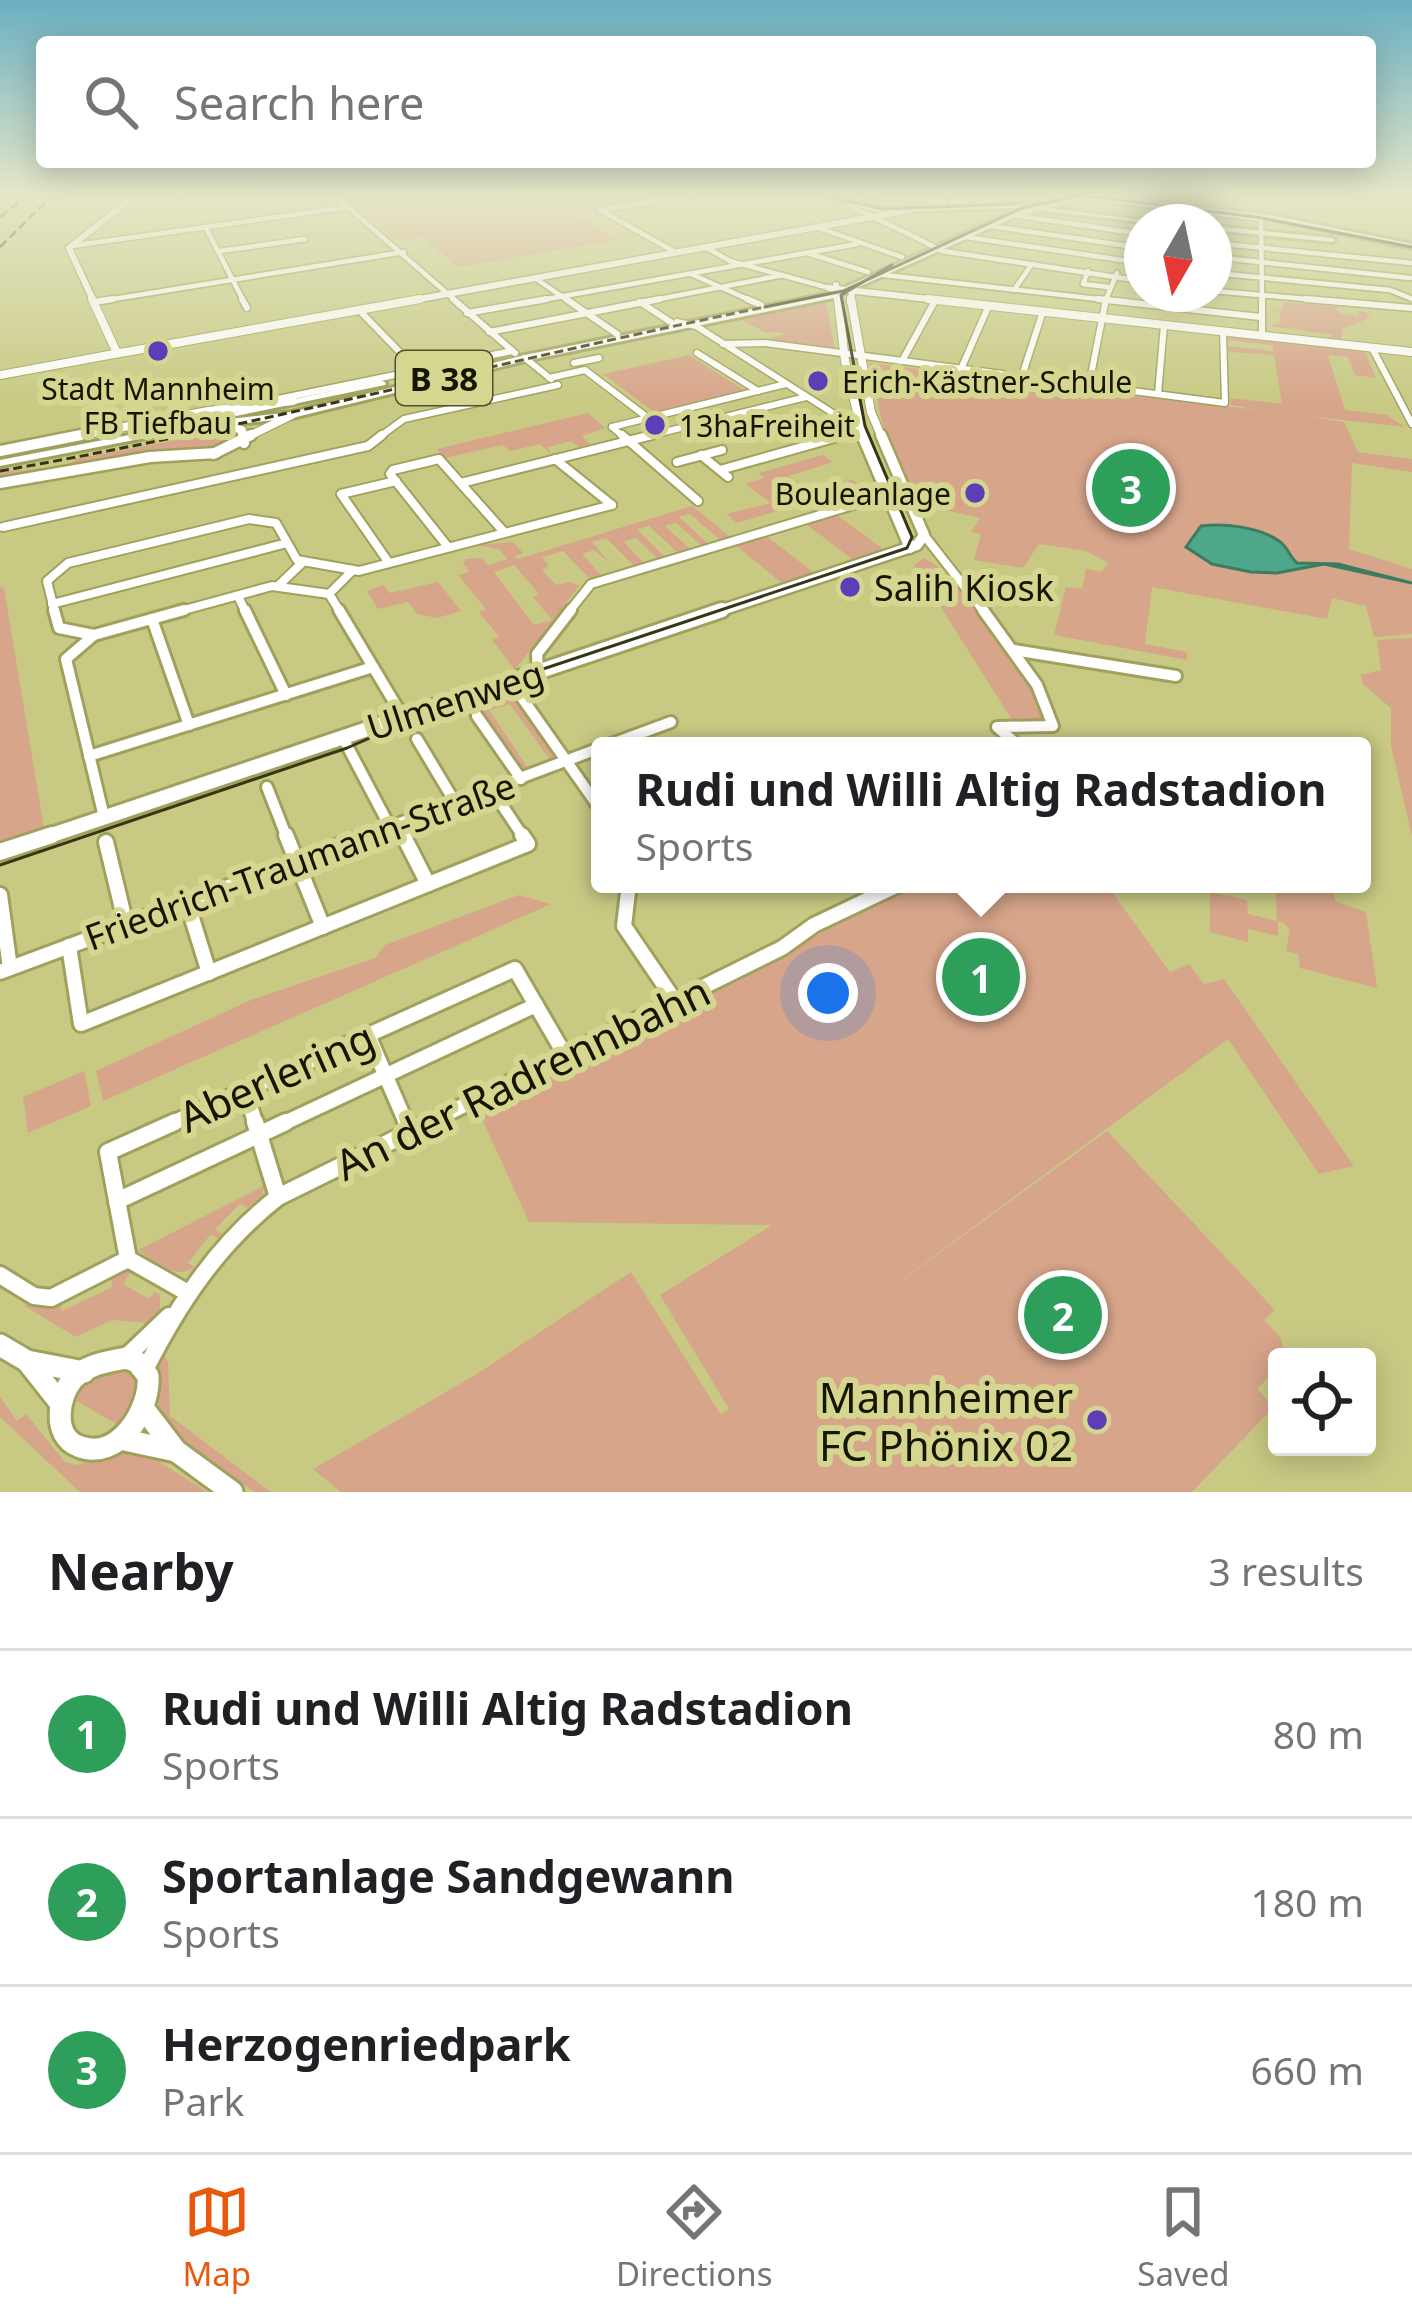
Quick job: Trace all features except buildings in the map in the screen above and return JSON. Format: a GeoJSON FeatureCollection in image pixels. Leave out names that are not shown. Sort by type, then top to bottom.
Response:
{"type":"FeatureCollection","features":[{"type":"Feature","properties":{"kind":"main road","name":"B 38"},"geometry":{"type":"LineString","coordinates":[[0,462],[220,420],[360,385],[815,299],[887,264]]}},
{"type":"Feature","properties":{"kind":"main road","name":"B 38"},"geometry":{"type":"LineString","coordinates":[[220,420],[292,415],[518,355],[858,287],[904,264]]}},
{"type":"Feature","properties":{"kind":"street"},"geometry":{"type":"LineString","coordinates":[[78,264],[122,352]]}},
{"type":"Feature","properties":{"kind":"street"},"geometry":{"type":"LineString","coordinates":[[227,264],[247,308]]}},
{"type":"Feature","properties":{"kind":"street"},"geometry":{"type":"LineString","coordinates":[[94,302],[331,264]]}},
{"type":"Feature","properties":{"kind":"street"},"geometry":{"type":"LineString","coordinates":[[416,264],[489,332],[553,381]]}},
{"type":"Feature","properties":{"kind":"street"},"geometry":{"type":"LineString","coordinates":[[0,375],[616,264]]}},
{"type":"Feature","properties":{"kind":"street"},"geometry":{"type":"LineString","coordinates":[[467,313],[732,264]]}},
{"type":"Feature","properties":{"kind":"street"},"geometry":{"type":"LineString","coordinates":[[745,264],[834,292],[861,431],[910,548],[945,567]]}},
{"type":"Feature","properties":{"kind":"street"},"geometry":{"type":"LineString","coordinates":[[841,264],[868,272]]}},
{"type":"Feature","properties":{"kind":"street"},"geometry":{"type":"LineString","coordinates":[[1014,290],[1032,264],[1124,278]]}},
{"type":"Feature","properties":{"kind":"street"},"geometry":{"type":"LineString","coordinates":[[1085,264],[1088,273],[1083,284],[1108,287]]}},
{"type":"Feature","properties":{"kind":"street"},"geometry":{"type":"LineString","coordinates":[[1260,264],[1262,335]]}},
{"type":"Feature","properties":{"kind":"street"},"geometry":{"type":"LineString","coordinates":[[1275,264],[1411,278]]}},
{"type":"Feature","properties":{"kind":"street"},"geometry":{"type":"LineString","coordinates":[[1089,385],[1108,287],[1124,268]]}},
{"type":"Feature","properties":{"kind":"street"},"geometry":{"type":"LineString","coordinates":[[688,272],[761,305]]}},
{"type":"Feature","properties":{"kind":"street"},"geometry":{"type":"LineString","coordinates":[[1232,274],[1390,290],[1412,303]]}},
{"type":"Feature","properties":{"kind":"street"},"geometry":{"type":"LineString","coordinates":[[489,332],[783,275]]}},
{"type":"Feature","properties":{"kind":"street"},"geometry":{"type":"LineString","coordinates":[[884,275],[1260,316]]}},
{"type":"Feature","properties":{"kind":"street"},"geometry":{"type":"LineString","coordinates":[[536,278],[617,334]]}},
{"type":"Feature","properties":{"kind":"street"},"geometry":{"type":"LineString","coordinates":[[1390,290],[1411,278]]}},
{"type":"Feature","properties":{"kind":"street"},"geometry":{"type":"LineString","coordinates":[[1009,737],[997,727],[1053,726],[1014,650],[924,535],[880,434],[850,304],[858,287],[1412,352]]}},
{"type":"Feature","properties":{"kind":"street"},"geometry":{"type":"LineString","coordinates":[[1232,293],[1412,303]]}},
{"type":"Feature","properties":{"kind":"street"},"geometry":{"type":"LineString","coordinates":[[902,361],[936,299]]}},
{"type":"Feature","properties":{"kind":"street"},"geometry":{"type":"LineString","coordinates":[[640,302],[673,322],[693,324],[861,431],[880,434]]}},
{"type":"Feature","properties":{"kind":"street"},"geometry":{"type":"LineString","coordinates":[[961,369],[989,305]]}},
{"type":"Feature","properties":{"kind":"street"},"geometry":{"type":"LineString","coordinates":[[359,310],[418,370]]}},
{"type":"Feature","properties":{"kind":"street"},"geometry":{"type":"LineString","coordinates":[[1022,376],[1043,311]]}},
{"type":"Feature","properties":{"kind":"street"},"geometry":{"type":"LineString","coordinates":[[1158,394],[1164,325]]}},
{"type":"Feature","properties":{"kind":"street"},"geometry":{"type":"LineString","coordinates":[[723,344],[757,342],[1225,403],[1223,331]]}},
{"type":"Feature","properties":{"kind":"street"},"geometry":{"type":"LineString","coordinates":[[1372,348],[1412,424]]}},
{"type":"Feature","properties":{"kind":"street"},"geometry":{"type":"LineString","coordinates":[[697,353],[758,391]]}},
{"type":"Feature","properties":{"kind":"street"},"geometry":{"type":"LineString","coordinates":[[360,385],[418,370],[518,355]]}},
{"type":"Feature","properties":{"kind":"street"},"geometry":{"type":"LineString","coordinates":[[599,358],[571,361],[648,418]]}},
{"type":"Feature","properties":{"kind":"street"},"geometry":{"type":"LineString","coordinates":[[3,527],[368,446],[400,422],[586,372]]}},
{"type":"Feature","properties":{"kind":"street"},"geometry":{"type":"LineString","coordinates":[[698,501],[612,427],[786,384]]}},
{"type":"Feature","properties":{"kind":"street"},"geometry":{"type":"LineString","coordinates":[[461,483],[806,397]]}},
{"type":"Feature","properties":{"kind":"street"},"geometry":{"type":"LineString","coordinates":[[0,451],[296,398]]}},
{"type":"Feature","properties":{"kind":"street"},"geometry":{"type":"LineString","coordinates":[[718,401],[737,414]]}},
{"type":"Feature","properties":{"kind":"street"},"geometry":{"type":"LineString","coordinates":[[684,410],[702,422]]}},
{"type":"Feature","properties":{"kind":"street"},"geometry":{"type":"LineString","coordinates":[[196,414],[224,413],[220,420],[242,430],[244,442]]}},
{"type":"Feature","properties":{"kind":"street"},"geometry":{"type":"LineString","coordinates":[[0,483],[216,453],[292,415]]}},
{"type":"Feature","properties":{"kind":"street"},"geometry":{"type":"LineString","coordinates":[[700,455],[724,474],[861,431]]}},
{"type":"Feature","properties":{"kind":"street"},"geometry":{"type":"LineString","coordinates":[[657,467],[722,450]]}},
{"type":"Feature","properties":{"kind":"street"},"geometry":{"type":"LineString","coordinates":[[216,453],[230,478]]}},
{"type":"Feature","properties":{"kind":"street"},"geometry":{"type":"LineString","coordinates":[[389,563],[341,494],[440,459],[504,532]]}},
{"type":"Feature","properties":{"kind":"street"},"geometry":{"type":"LineString","coordinates":[[329,594],[278,586],[94,634],[60,628],[46,581],[68,563],[244,519],[276,523],[303,562],[353,570],[612,506],[555,459]]}},
{"type":"Feature","properties":{"kind":"street"},"geometry":{"type":"LineString","coordinates":[[394,476],[448,547]]}},
{"type":"Feature","properties":{"kind":"street"},"geometry":{"type":"LineString","coordinates":[[538,673],[537,654],[591,584],[860,503],[890,502]]}},
{"type":"Feature","properties":{"kind":"street"},"geometry":{"type":"LineString","coordinates":[[910,548],[924,535]]}},
{"type":"Feature","properties":{"kind":"street"},"geometry":{"type":"LineString","coordinates":[[52,604],[287,543]]}},
{"type":"Feature","properties":{"kind":"street"},"geometry":{"type":"LineString","coordinates":[[910,548],[933,551]]}},
{"type":"Feature","properties":{"kind":"street","name":"Ulmenweg"},"geometry":{"type":"LineString","coordinates":[[0,852],[910,548]]}},
{"type":"Feature","properties":{"kind":"street"},"geometry":{"type":"LineString","coordinates":[[278,586],[303,562]]}},
{"type":"Feature","properties":{"kind":"street"},"geometry":{"type":"LineString","coordinates":[[329,594],[353,570]]}},
{"type":"Feature","properties":{"kind":"street"},"geometry":{"type":"LineString","coordinates":[[329,594],[403,717]]}},
{"type":"Feature","properties":{"kind":"street"},"geometry":{"type":"LineString","coordinates":[[238,596],[286,694]]}},
{"type":"Feature","properties":{"kind":"street"},"geometry":{"type":"LineString","coordinates":[[152,619],[189,725]]}},
{"type":"Feature","properties":{"kind":"street"},"geometry":{"type":"LineString","coordinates":[[94,634],[66,659],[104,817]]}},
{"type":"Feature","properties":{"kind":"street"},"geometry":{"type":"LineString","coordinates":[[1014,650],[1175,676]]}},
{"type":"Feature","properties":{"kind":"street"},"geometry":{"type":"LineString","coordinates":[[89,756],[373,667]]}},
{"type":"Feature","properties":{"kind":"street"},"geometry":{"type":"LineString","coordinates":[[511,682],[591,796]]}},
{"type":"Feature","properties":{"kind":"street"},"geometry":{"type":"LineString","coordinates":[[477,716],[520,779]]}},
{"type":"Feature","properties":{"kind":"street","name":"Friedrich-Traumann-Straße"},"geometry":{"type":"LineString","coordinates":[[630,737],[671,722]]}},
{"type":"Feature","properties":{"kind":"street"},"geometry":{"type":"LineString","coordinates":[[343,738],[428,884]]}},
{"type":"Feature","properties":{"kind":"street"},"geometry":{"type":"LineString","coordinates":[[418,739],[456,804]]}},
{"type":"Feature","properties":{"kind":"street","name":"Friedrich-Traumann-Straße"},"geometry":{"type":"LineString","coordinates":[[5,970],[591,752]]}},
{"type":"Feature","properties":{"kind":"street"},"geometry":{"type":"LineString","coordinates":[[267,787],[322,927]]}},
{"type":"Feature","properties":{"kind":"street"},"geometry":{"type":"LineString","coordinates":[[69,946],[81,1024],[528,844],[493,790]]}},
{"type":"Feature","properties":{"kind":"street"},"geometry":{"type":"LineString","coordinates":[[106,842],[126,925]]}},
{"type":"Feature","properties":{"kind":"street"},"geometry":{"type":"LineString","coordinates":[[628,893],[624,926],[676,1001]]}},
{"type":"Feature","properties":{"kind":"street","name":"An der Radrennbahn"},"geometry":{"type":"LineString","coordinates":[[135,1364],[238,1230],[278,1198],[883,893]]}},
{"type":"Feature","properties":{"kind":"street"},"geometry":{"type":"LineString","coordinates":[[0,896],[5,970]]}},
{"type":"Feature","properties":{"kind":"street"},"geometry":{"type":"LineString","coordinates":[[187,902],[209,973]]}},
{"type":"Feature","properties":{"kind":"street","name":"Aberlering"},"geometry":{"type":"LineString","coordinates":[[128,1259],[108,1152],[515,968],[565,1054]]}},
{"type":"Feature","properties":{"kind":"street"},"geometry":{"type":"LineString","coordinates":[[117,1201],[536,1005]]}},
{"type":"Feature","properties":{"kind":"street"},"geometry":{"type":"LineString","coordinates":[[368,1035],[410,1131]]}},
{"type":"Feature","properties":{"kind":"street"},"geometry":{"type":"LineString","coordinates":[[245,1090],[278,1198]]}},
{"type":"Feature","properties":{"kind":"street"},"geometry":{"type":"LineString","coordinates":[[0,1275],[34,1296],[51,1298],[128,1259],[188,1293]]}},
{"type":"Feature","properties":{"kind":"street"},"geometry":{"type":"LineString","coordinates":[[0,1345],[27,1361],[85,1372]]}},
{"type":"Feature","properties":{"kind":"street"},"geometry":{"type":"LineString","coordinates":[[27,1361],[61,1404]]}},
{"type":"Feature","properties":{"kind":"street"},"geometry":{"type":"LineString","coordinates":[[103,1361],[135,1364],[149,1384],[144,1409],[120,1439],[96,1451],[74,1451],[59,1438],[61,1404],[85,1372],[103,1361]]}},
{"type":"Feature","properties":{"kind":"street"},"geometry":{"type":"LineString","coordinates":[[144,1409],[176,1451],[232,1492]]}},
{"type":"Feature","properties":{"kind":"street"},"geometry":{"type":"LineString","coordinates":[[120,1439],[176,1451]]}},
{"type":"Feature","properties":{"kind":"shaded area"},"geometry":{"type":"Polygon","coordinates":[[[1284,302],[1341,307],[1336,309],[1339,313],[1359,316],[1358,311],[1366,312],[1370,318],[1342,329],[1341,340],[1325,339],[1333,335],[1270,326],[1281,323],[1279,311],[1269,310],[1283,309],[1284,302]]]}},
{"type":"Feature","properties":{"kind":"shaded area"},"geometry":{"type":"Polygon","coordinates":[[[826,303],[835,350],[764,341],[786,333],[764,332],[739,318],[826,303]]]}},
{"type":"Feature","properties":{"kind":"shaded area"},"geometry":{"type":"Polygon","coordinates":[[[1228,334],[1364,349],[1376,378],[1355,375],[1348,357],[1328,355],[1345,410],[1387,415],[1405,427],[1306,416],[1344,422],[1358,452],[1412,459],[1412,472],[1352,463],[1349,549],[1412,569],[1412,634],[1374,637],[1366,606],[1332,598],[1327,619],[1152,587],[1145,644],[1187,652],[1187,660],[1054,635],[1066,587],[1082,589],[1086,569],[1101,572],[1109,563],[1086,551],[1039,544],[1023,568],[974,560],[981,534],[971,532],[980,518],[919,504],[882,423],[870,363],[1258,410],[1231,405],[1230,398],[1282,404],[1274,355],[1228,352],[1228,346],[1273,351],[1273,345],[1228,340],[1228,334]]]}},
{"type":"Feature","properties":{"kind":"shaded area"},"geometry":{"type":"Polygon","coordinates":[[[689,355],[744,390],[654,412],[603,374],[689,355]]]}},
{"type":"Feature","properties":{"kind":"shaded area"},"geometry":{"type":"Polygon","coordinates":[[[588,413],[605,428],[582,436],[590,444],[579,447],[571,441],[548,447],[551,454],[540,444],[510,451],[503,445],[445,458],[437,449],[588,413]]]}},
{"type":"Feature","properties":{"kind":"shaded area"},"geometry":{"type":"Polygon","coordinates":[[[235,429],[240,436],[221,449],[0,480],[0,472],[67,466],[76,459],[235,429]]]}},
{"type":"Feature","properties":{"kind":"shaded area"},"geometry":{"type":"Polygon","coordinates":[[[823,455],[833,462],[789,476],[812,491],[852,480],[861,486],[737,523],[726,514],[771,503],[745,484],[764,478],[759,473],[823,455]]]}},
{"type":"Feature","properties":{"kind":"shaded area"},"geometry":{"type":"Polygon","coordinates":[[[692,506],[730,537],[720,540],[690,514],[679,517],[708,544],[702,546],[676,523],[665,526],[690,549],[678,553],[649,526],[637,529],[665,557],[658,559],[636,538],[624,542],[644,563],[634,566],[606,538],[592,542],[611,564],[594,550],[582,554],[602,576],[590,579],[563,551],[542,557],[549,566],[542,570],[556,585],[571,582],[579,586],[515,670],[492,640],[499,637],[479,612],[486,609],[458,575],[469,572],[463,563],[466,559],[482,558],[488,565],[508,559],[499,549],[476,545],[513,542],[523,553],[515,556],[518,559],[692,506]],[[514,565],[494,572],[534,625],[552,620],[533,597],[539,594],[514,565]]]}},
{"type":"Feature","properties":{"kind":"shaded area"},"geometry":{"type":"Polygon","coordinates":[[[834,513],[886,551],[855,561],[803,522],[834,513]]]}},
{"type":"Feature","properties":{"kind":"shaded area"},"geometry":{"type":"Polygon","coordinates":[[[1201,526],[1262,532],[1282,543],[1297,563],[1338,564],[1412,583],[1324,564],[1277,573],[1212,564],[1186,547],[1201,526]]]}},
{"type":"Feature","properties":{"kind":"shaded area"},"geometry":{"type":"Polygon","coordinates":[[[764,534],[814,573],[783,584],[734,544],[764,534]]]}},
{"type":"Feature","properties":{"kind":"shaded area"},"geometry":{"type":"Polygon","coordinates":[[[924,558],[937,566],[1002,637],[1029,678],[1043,721],[1014,723],[914,565],[924,558]]]}},
{"type":"Feature","properties":{"kind":"shaded area"},"geometry":{"type":"Polygon","coordinates":[[[438,582],[461,611],[437,618],[417,614],[408,602],[378,609],[367,591],[383,585],[390,593],[438,582]]]}},
{"type":"Feature","properties":{"kind":"shaded area"},"geometry":{"type":"Polygon","coordinates":[[[0,587],[4,588],[44,828],[0,843],[0,587]]]}},
{"type":"Feature","properties":{"kind":"shaded area"},"geometry":{"type":"Polygon","coordinates":[[[1412,638],[1412,836],[1391,746],[1391,708],[1363,684],[1361,675],[1381,670],[1377,640],[1412,638]]]}},
{"type":"Feature","properties":{"kind":"shaded area"},"geometry":{"type":"Polygon","coordinates":[[[508,691],[554,756],[550,760],[510,704],[489,710],[528,768],[522,771],[472,704],[508,691]]]}},
{"type":"Feature","properties":{"kind":"shaded area"},"geometry":{"type":"Polygon","coordinates":[[[900,893],[1113,893],[1170,972],[1189,964],[1204,984],[1224,979],[1354,1166],[1319,1174],[1228,1039],[839,1326],[1107,1131],[1275,1310],[1264,1320],[1281,1338],[1283,1348],[1268,1348],[1268,1377],[1257,1389],[1268,1401],[1268,1413],[1192,1492],[341,1492],[313,1469],[472,1377],[631,1272],[721,1415],[729,1409],[660,1295],[772,1225],[529,1222],[477,1108],[900,893]]]}},
{"type":"Feature","properties":{"kind":"shaded area"},"geometry":{"type":"Polygon","coordinates":[[[1210,893],[1247,900],[1248,914],[1277,921],[1275,893],[1334,893],[1335,901],[1366,912],[1377,988],[1300,968],[1298,954],[1286,951],[1290,930],[1283,922],[1278,922],[1278,936],[1248,929],[1248,942],[1210,932],[1210,893]]]}},
{"type":"Feature","properties":{"kind":"shaded area"},"geometry":{"type":"Polygon","coordinates":[[[519,895],[551,904],[103,1101],[96,1071],[251,1000],[375,958],[385,945],[519,895]]]}},
{"type":"Feature","properties":{"kind":"shaded area"},"geometry":{"type":"Polygon","coordinates":[[[84,1071],[91,1106],[28,1133],[23,1097],[84,1071]]]}},
{"type":"Feature","properties":{"kind":"shaded area"},"geometry":{"type":"Polygon","coordinates":[[[264,1186],[262,1195],[247,1208],[240,1204],[215,1229],[222,1234],[218,1238],[210,1235],[188,1263],[195,1267],[188,1271],[166,1268],[138,1250],[264,1186]]]}},
{"type":"Feature","properties":{"kind":"shaded area"},"geometry":{"type":"Polygon","coordinates":[[[131,1272],[123,1284],[149,1299],[155,1292],[160,1295],[160,1311],[148,1323],[112,1320],[76,1337],[23,1305],[46,1306],[60,1300],[62,1311],[112,1287],[111,1275],[131,1272]]]}},
{"type":"Feature","properties":{"kind":"shaded area"},"geometry":{"type":"Polygon","coordinates":[[[160,1351],[168,1361],[170,1416],[271,1492],[254,1492],[177,1435],[157,1401],[160,1351]]]}},
{"type":"Feature","properties":{"kind":"shaded area"},"geometry":{"type":"Polygon","coordinates":[[[119,1367],[136,1376],[138,1390],[121,1427],[72,1398],[90,1377],[119,1367]]]}},
{"type":"Feature","properties":{"kind":"shaded area"},"geometry":{"type":"Polygon","coordinates":[[[0,1397],[17,1421],[26,1414],[65,1462],[78,1465],[120,1452],[144,1452],[207,1492],[80,1492],[0,1417],[0,1397]]]}},
{"type":"Feature","properties":{"kind":"tram line"},"geometry":{"type":"LineString","coordinates":[[866,280],[902,264]]}},
{"type":"Feature","properties":{"kind":"tram line"},"geometry":{"type":"LineString","coordinates":[[866,280],[892,265]]}},
{"type":"Feature","properties":{"kind":"tram line"},"geometry":{"type":"LineString","coordinates":[[0,865],[347,748],[477,691],[907,548],[912,537],[865,426],[841,295],[866,280]]}},
{"type":"Feature","properties":{"kind":"tram line"},"geometry":{"type":"LineString","coordinates":[[765,307],[843,291],[866,280]]}},
{"type":"Feature","properties":{"kind":"railway"},"geometry":{"type":"LineString","coordinates":[[0,471],[192,434],[765,307]]}},
{"type":"Feature","properties":{"kind":"place","name":"Stadt Mannheim FB Tiefbau"},"geometry":{"type":"Point","coordinates":[158,351]}},
{"type":"Feature","properties":{"kind":"place","name":"Erich-Kästner-Schule"},"geometry":{"type":"Point","coordinates":[818,381]}},
{"type":"Feature","properties":{"kind":"place","name":"13haFreiheit"},"geometry":{"type":"Point","coordinates":[655,425]}},
{"type":"Feature","properties":{"kind":"place","name":"Herzogenriedpark"},"geometry":{"type":"Point","coordinates":[1131,488]}},
{"type":"Feature","properties":{"kind":"place","name":"Bouleanlage"},"geometry":{"type":"Point","coordinates":[975,493]}},
{"type":"Feature","properties":{"kind":"place","name":"Salih Kiosk"},"geometry":{"type":"Point","coordinates":[850,587]}},
{"type":"Feature","properties":{"kind":"place","name":"Rudi und Willi Altig Radstadion"},"geometry":{"type":"Point","coordinates":[981,977]}},
{"type":"Feature","properties":{"kind":"place","name":"Sportanlage Sandgewann"},"geometry":{"type":"Point","coordinates":[1063,1315]}},
{"type":"Feature","properties":{"kind":"place","name":"Mannheimer FC Phönix 02"},"geometry":{"type":"Point","coordinates":[1097,1420]}}]}
